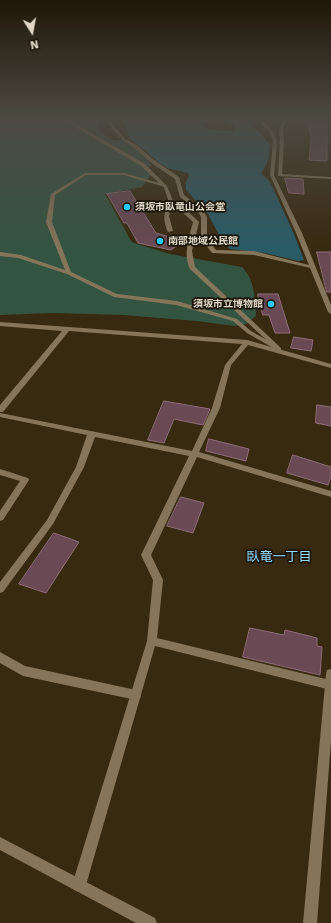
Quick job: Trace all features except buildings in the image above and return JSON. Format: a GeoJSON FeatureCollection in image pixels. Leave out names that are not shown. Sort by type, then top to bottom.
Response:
{"type":"FeatureCollection","features":[{"type":"Feature","properties":{"kind":"street"},"geometry":{"type":"LineString","coordinates":[[138,162],[165,186],[171,202],[182,209],[196,222],[190,250],[190,262],[192,268],[279,349]]}},
{"type":"Feature","properties":{"kind":"street"},"geometry":{"type":"LineString","coordinates":[[154,162],[177,178],[182,196],[200,210],[204,217],[204,239],[214,252],[254,254],[313,268]]}},
{"type":"Feature","properties":{"kind":"street"},"geometry":{"type":"LineString","coordinates":[[273,162],[272,175],[296,226],[331,312]]}},
{"type":"Feature","properties":{"kind":"street"},"geometry":{"type":"LineString","coordinates":[[281,162],[280,175],[331,178]]}},
{"type":"Feature","properties":{"kind":"street"},"geometry":{"type":"LineString","coordinates":[[69,273],[49,222],[53,194],[85,174],[124,174],[165,186]]}},
{"type":"Feature","properties":{"kind":"street"},"geometry":{"type":"LineString","coordinates":[[165,186],[177,178]]}},
{"type":"Feature","properties":{"kind":"street"},"geometry":{"type":"LineString","coordinates":[[170,231],[166,223],[167,208],[171,202]]}},
{"type":"Feature","properties":{"kind":"street"},"geometry":{"type":"LineString","coordinates":[[0,254],[19,256],[69,273],[116,296],[177,303],[235,320],[249,332],[279,349]]}},
{"type":"Feature","properties":{"kind":"street"},"geometry":{"type":"LineString","coordinates":[[0,324],[246,342],[279,349],[331,366]]}},
{"type":"Feature","properties":{"kind":"street"},"geometry":{"type":"LineString","coordinates":[[0,409],[67,329]]}},
{"type":"Feature","properties":{"kind":"street"},"geometry":{"type":"LineString","coordinates":[[79,885],[152,641],[158,580],[146,555],[216,408],[228,365],[246,342]]}},
{"type":"Feature","properties":{"kind":"street"},"geometry":{"type":"LineString","coordinates":[[0,415],[195,454],[331,494]]}},
{"type":"Feature","properties":{"kind":"street"},"geometry":{"type":"LineString","coordinates":[[0,589],[50,522],[80,467],[92,433]]}},
{"type":"Feature","properties":{"kind":"street"},"geometry":{"type":"LineString","coordinates":[[0,472],[25,480],[0,518]]}},
{"type":"Feature","properties":{"kind":"street"},"geometry":{"type":"LineString","coordinates":[[152,641],[331,679],[310,923]]}},
{"type":"Feature","properties":{"kind":"street"},"geometry":{"type":"LineString","coordinates":[[0,657],[23,672],[136,695]]}},
{"type":"Feature","properties":{"kind":"street"},"geometry":{"type":"LineString","coordinates":[[0,843],[150,923]]}},
{"type":"Feature","properties":{"kind":"green space"},"geometry":{"type":"Polygon","coordinates":[[[0,162],[149,162],[152,165],[146,169],[151,175],[142,187],[105,194],[131,241],[170,254],[242,267],[250,278],[252,284],[255,296],[256,316],[246,324],[234,326],[197,321],[123,315],[53,313],[0,315],[0,162]]]}},
{"type":"Feature","properties":{"kind":"water"},"geometry":{"type":"Polygon","coordinates":[[[159,162],[267,162],[261,173],[270,182],[273,188],[304,260],[298,261],[265,253],[230,249],[221,239],[208,214],[186,190],[186,182],[189,176],[188,173],[167,168],[159,162]]]}},
{"type":"Feature","properties":{"kind":"place","name":"須坂市臥竜山公会堂"},"geometry":{"type":"Point","coordinates":[127,207]}},
{"type":"Feature","properties":{"kind":"place","name":"南部地域公民館"},"geometry":{"type":"Point","coordinates":[160,241]}},
{"type":"Feature","properties":{"kind":"place","name":"須坂市立博物館"},"geometry":{"type":"Point","coordinates":[271,304]}},
{"type":"Feature","properties":{"kind":"district","name":"臥竜一丁目"},"geometry":{"type":"Point","coordinates":[279,557]}}]}
